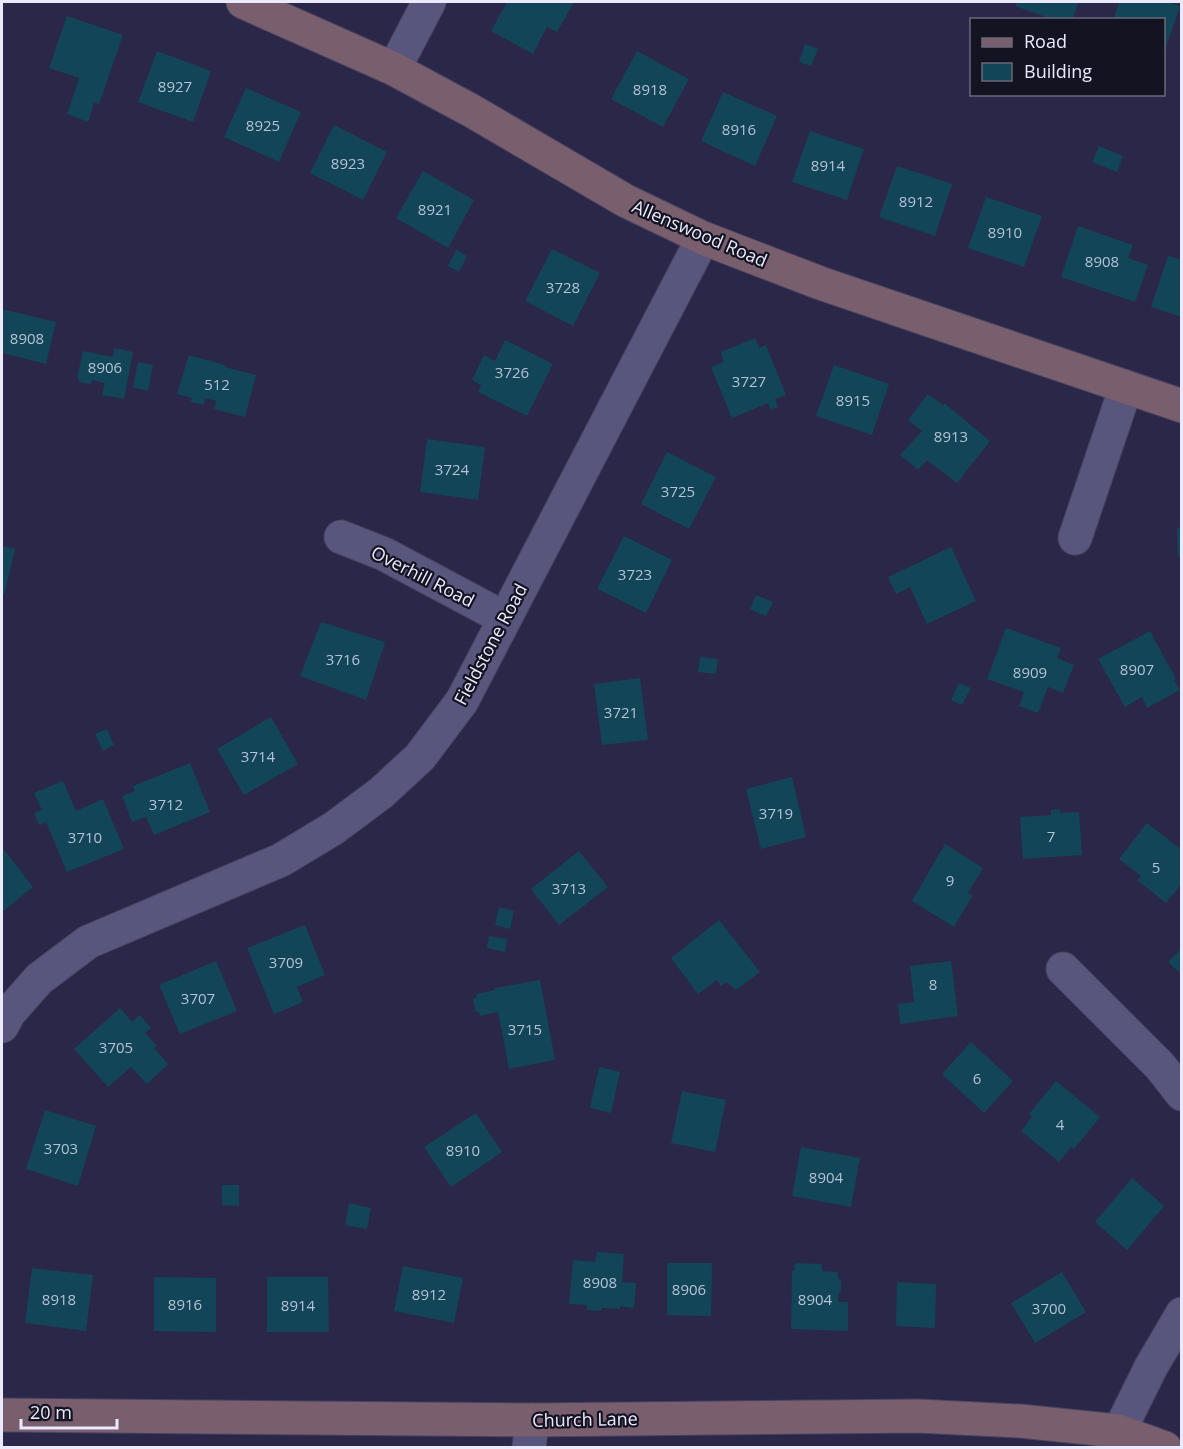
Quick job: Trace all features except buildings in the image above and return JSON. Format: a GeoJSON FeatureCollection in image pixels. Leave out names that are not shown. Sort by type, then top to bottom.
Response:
{"type":"FeatureCollection","features":[{"type":"Feature","properties":{"kind":"street","name":"Allenswood Road"},"geometry":{"type":"LineString","coordinates":[[243,2],[394,69],[472,111],[626,201],[702,238],[820,283],[1182,406]]}},
{"type":"Feature","properties":{"kind":"street"},"geometry":{"type":"LineString","coordinates":[[394,69],[429,2]]}},
{"type":"Feature","properties":{"kind":"street","name":"Fieldstone Road"},"geometry":{"type":"LineString","coordinates":[[2,1026],[9,1013],[39,979],[88,942],[281,860],[334,828],[381,793],[420,757],[462,701],[702,238]]}},
{"type":"Feature","properties":{"kind":"street"},"geometry":{"type":"LineString","coordinates":[[1075,538],[1126,387]]}},
{"type":"Feature","properties":{"kind":"street","name":"Overhill Road"},"geometry":{"type":"LineString","coordinates":[[341,537],[384,554],[504,618]]}},
{"type":"Feature","properties":{"kind":"street"},"geometry":{"type":"LineString","coordinates":[[1063,969],[1160,1066],[1182,1094]]}},
{"type":"Feature","properties":{"kind":"street"},"geometry":{"type":"LineString","coordinates":[[1115,1439],[1151,1366],[1182,1314]]}},
{"type":"Feature","properties":{"kind":"street","name":"Church Lane"},"geometry":{"type":"LineString","coordinates":[[2,1415],[530,1434],[918,1416],[1020,1421],[1165,1448]]}}]}
